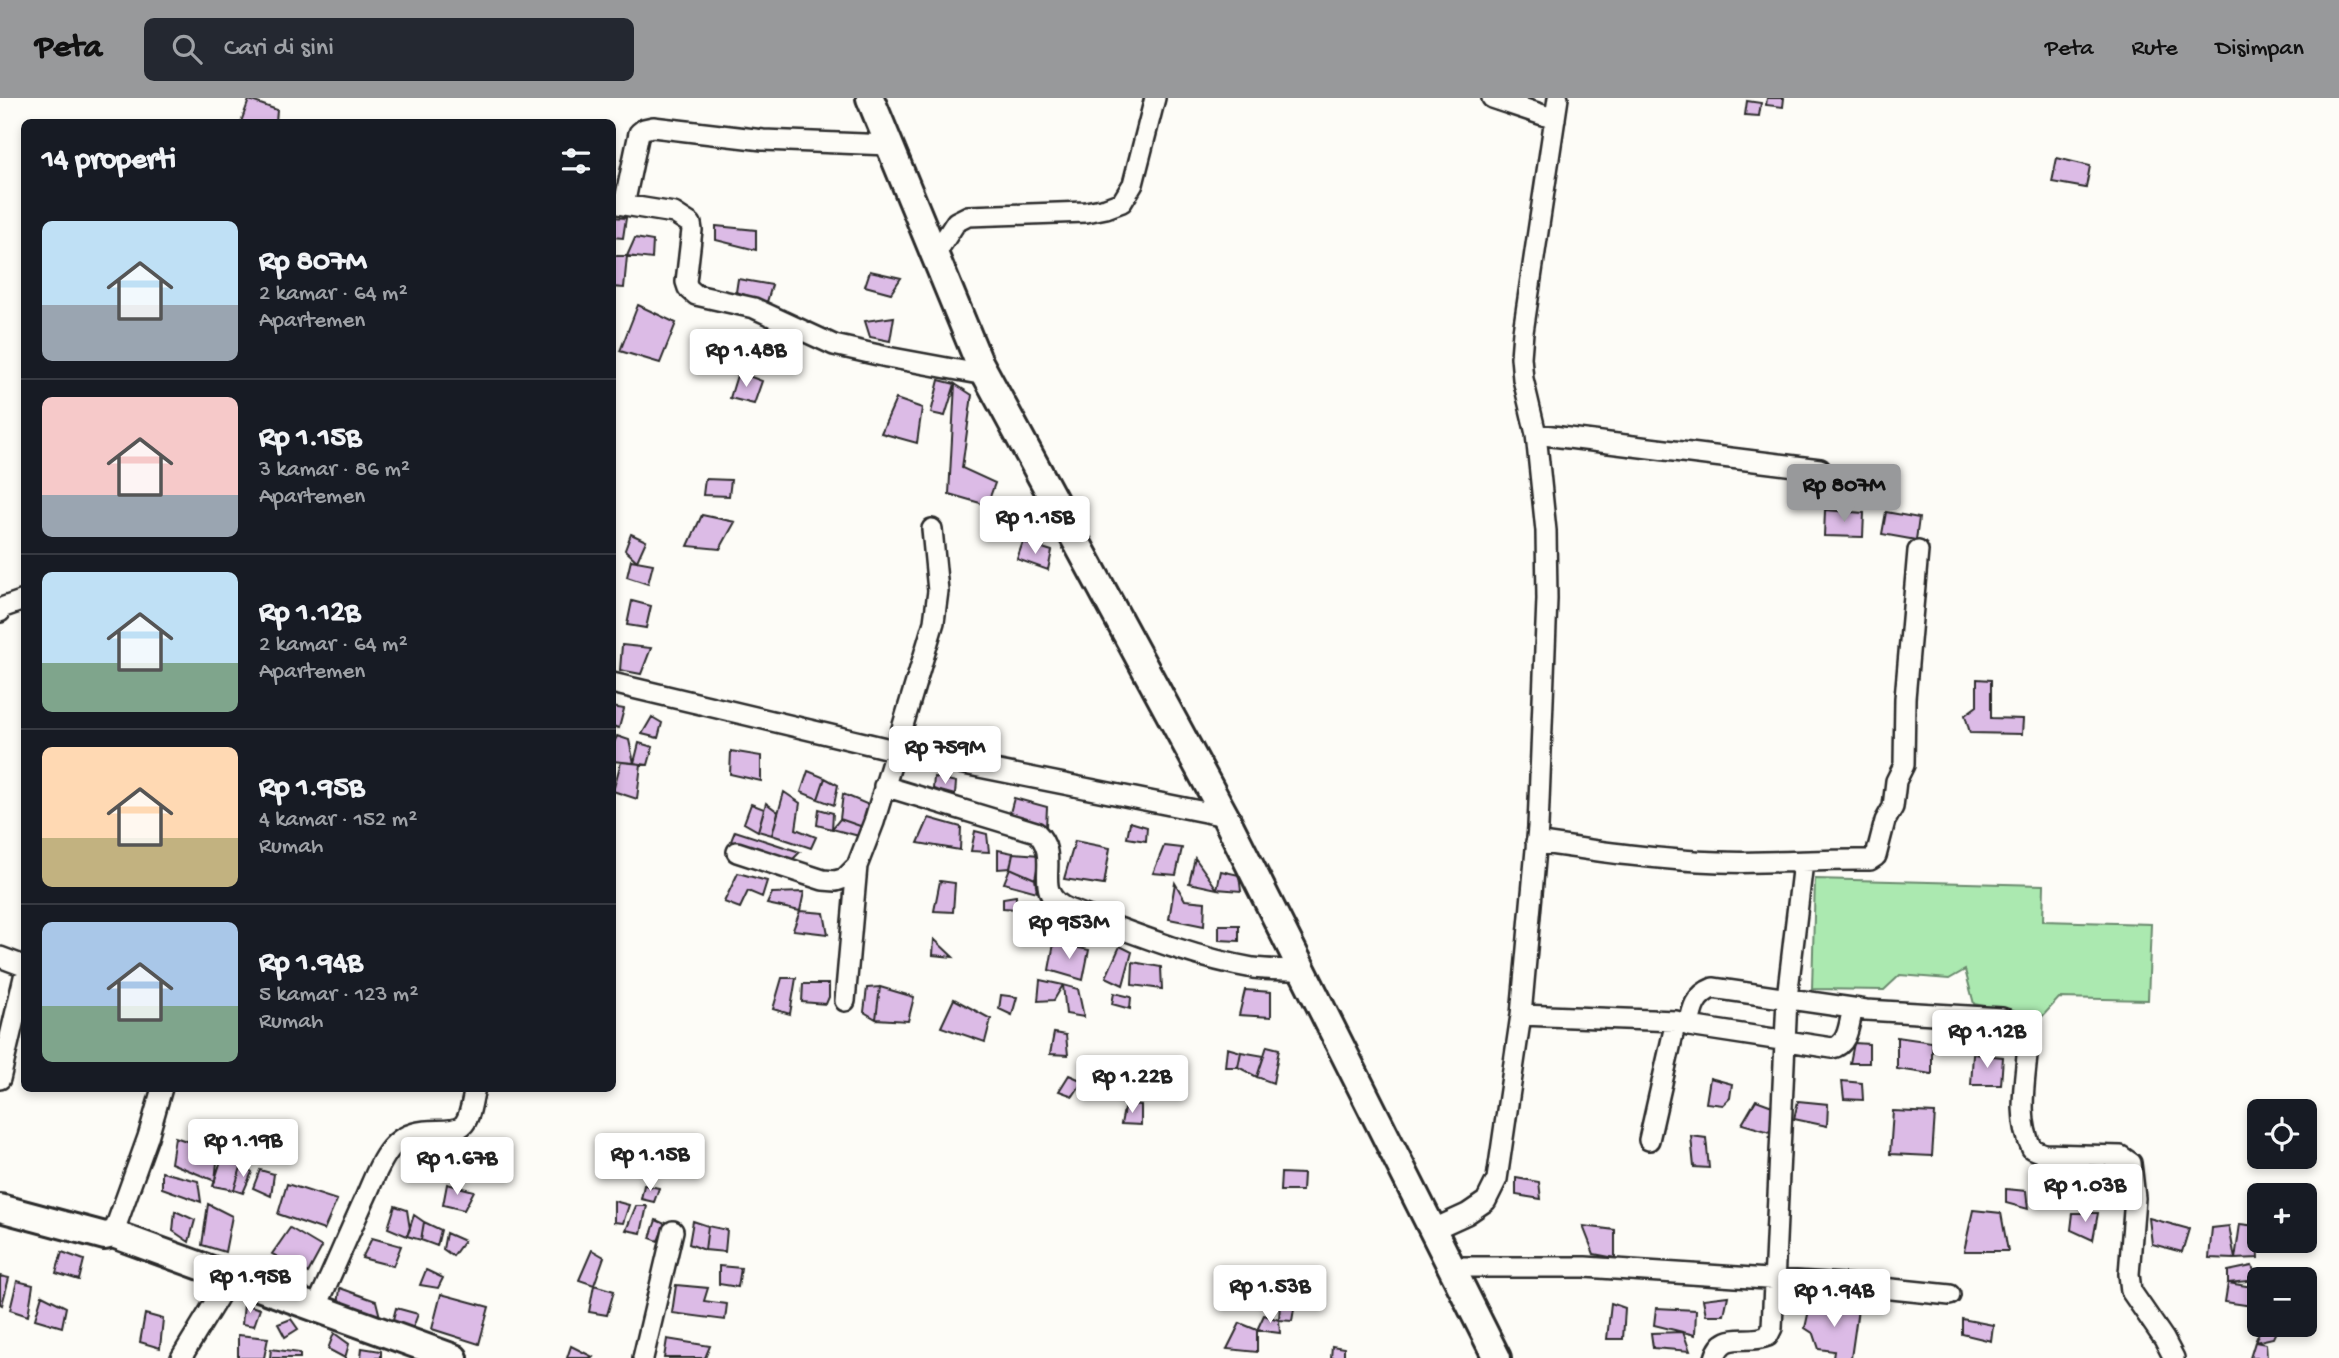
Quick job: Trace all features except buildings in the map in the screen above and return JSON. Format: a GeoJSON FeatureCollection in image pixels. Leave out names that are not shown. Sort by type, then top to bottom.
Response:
{"type":"FeatureCollection","features":[{"type":"Feature","properties":{"kind":"main road"},"geometry":{"type":"LineString","coordinates":[[870,98],[985,375],[1225,816],[1497,1358]]}},
{"type":"Feature","properties":{"kind":"main road"},"geometry":{"type":"LineString","coordinates":[[0,1208],[105,1236],[113,1234],[454,1358]]}},
{"type":"Feature","properties":{"kind":"street"},"geometry":{"type":"LineString","coordinates":[[934,256],[956,222],[968,216],[1086,212],[1122,202],[1133,184],[1155,98]]}},
{"type":"Feature","properties":{"kind":"street"},"geometry":{"type":"LineString","coordinates":[[1492,98],[1555,119]]}},
{"type":"Feature","properties":{"kind":"street"},"geometry":{"type":"LineString","coordinates":[[1432,1230],[1467,1214],[1486,1201],[1497,1179],[1521,1015],[1536,842],[1547,598],[1546,531],[1536,434],[1523,379],[1522,332],[1558,98]]}},
{"type":"Feature","properties":{"kind":"street"},"geometry":{"type":"LineString","coordinates":[[889,145],[763,140],[653,127],[639,133],[619,204],[674,213],[691,223],[686,282],[696,295],[754,308],[834,345],[985,375]]}},
{"type":"Feature","properties":{"kind":"street"},"geometry":{"type":"LineString","coordinates":[[1536,434],[1820,469]]}},
{"type":"Feature","properties":{"kind":"street"},"geometry":{"type":"LineString","coordinates":[[845,1001],[857,866],[934,622],[938,591],[932,529]]}},
{"type":"Feature","properties":{"kind":"street"},"geometry":{"type":"LineString","coordinates":[[1536,842],[1646,858],[1719,862],[1870,860],[1876,856],[1885,821],[1894,807],[1896,780],[1904,765],[1905,698],[1918,551]]}},
{"type":"Feature","properties":{"kind":"street"},"geometry":{"type":"LineString","coordinates":[[0,612],[4,607],[21,601]]}},
{"type":"Feature","properties":{"kind":"street"},"geometry":{"type":"LineString","coordinates":[[616,684],[894,750],[1225,816]]}},
{"type":"Feature","properties":{"kind":"street"},"geometry":{"type":"LineString","coordinates":[[884,786],[1036,832],[1046,846],[1048,889],[1056,903],[1068,909],[1152,940],[1221,961],[1256,968],[1302,970]]}},
{"type":"Feature","properties":{"kind":"street"},"geometry":{"type":"LineString","coordinates":[[737,852],[823,880],[836,881],[845,878],[857,866]]}},
{"type":"Feature","properties":{"kind":"street"},"geometry":{"type":"LineString","coordinates":[[1715,1358],[1718,1349],[1728,1340],[1759,1340],[1768,1336],[1772,1328],[1787,998],[1803,862]]}},
{"type":"Feature","properties":{"kind":"street"},"geometry":{"type":"LineString","coordinates":[[0,957],[21,965]]}},
{"type":"Feature","properties":{"kind":"street"},"geometry":{"type":"LineString","coordinates":[[1649,1140],[1682,1024],[1703,991],[1713,988],[1853,1008],[2002,1018],[2020,1024],[2026,1032],[2028,1044],[2023,1119],[2025,1135],[2032,1149],[2044,1154],[2121,1156],[2131,1163],[2135,1198],[2129,1274],[2131,1291],[2174,1358]]}},
{"type":"Feature","properties":{"kind":"street"},"geometry":{"type":"LineString","coordinates":[[0,1079],[21,990]]}},
{"type":"Feature","properties":{"kind":"street"},"geometry":{"type":"LineString","coordinates":[[1521,1015],[1682,1024],[1837,1048],[1846,1037],[1853,1008]]}},
{"type":"Feature","properties":{"kind":"street"},"geometry":{"type":"LineString","coordinates":[[113,1234],[148,1138],[161,1092]]}},
{"type":"Feature","properties":{"kind":"street"},"geometry":{"type":"LineString","coordinates":[[316,1308],[359,1211],[391,1149],[411,1133],[424,1130],[455,1130],[462,1126],[474,1092]]}},
{"type":"Feature","properties":{"kind":"street"},"geometry":{"type":"LineString","coordinates":[[643,1358],[673,1231]]}},
{"type":"Feature","properties":{"kind":"street"},"geometry":{"type":"LineString","coordinates":[[1451,1267],[1585,1267],[1843,1284],[1950,1295]]}},
{"type":"Feature","properties":{"kind":"street"},"geometry":{"type":"LineString","coordinates":[[181,1358],[231,1276]]}},
{"type":"Feature","properties":{"kind":"green space"},"geometry":{"type":"Polygon","coordinates":[[[1815,879],[2044,885],[2043,921],[2151,924],[2148,1000],[2059,998],[2041,1018],[1974,1004],[1965,970],[1949,979],[1900,975],[1884,990],[1812,989],[1815,879]]]}}]}
